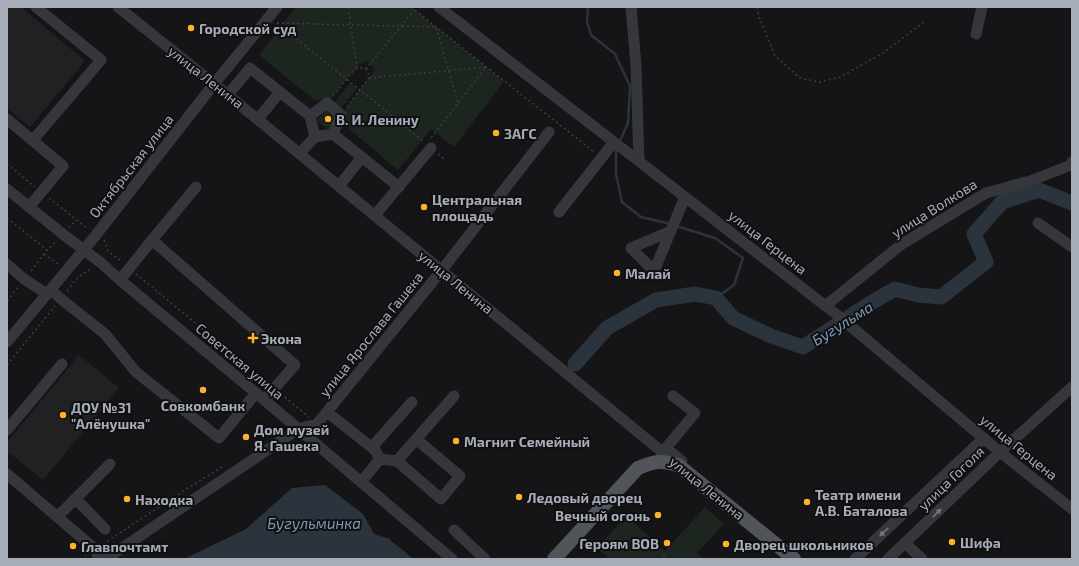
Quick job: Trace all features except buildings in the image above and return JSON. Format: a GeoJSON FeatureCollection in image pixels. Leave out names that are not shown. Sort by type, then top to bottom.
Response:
{"type":"FeatureCollection","features":[{"type":"Feature","properties":{"kind":"main road"},"geometry":{"type":"LineString","coordinates":[[554,559],[638,468],[650,463],[664,461],[678,464]]}},
{"type":"Feature","properties":{"kind":"main road","name":"улица Ленина"},"geometry":{"type":"LineString","coordinates":[[678,464],[794,559]]}},
{"type":"Feature","properties":{"kind":"street"},"geometry":{"type":"LineString","coordinates":[[33,140],[101,60],[36,7]]}},
{"type":"Feature","properties":{"kind":"street","name":"улица Ленина"},"geometry":{"type":"LineString","coordinates":[[118,7],[214,84],[226,97],[258,119],[300,153],[375,215],[440,273],[678,464]]}},
{"type":"Feature","properties":{"kind":"street","name":"Октябрьская улица"},"geometry":{"type":"LineString","coordinates":[[7,342],[96,235],[214,84],[277,7]]}},
{"type":"Feature","properties":{"kind":"street","name":"улица Герцена"},"geometry":{"type":"LineString","coordinates":[[438,7],[836,314],[1000,452],[1072,510]]}},
{"type":"Feature","properties":{"kind":"street"},"geometry":{"type":"LineString","coordinates":[[631,7],[636,66],[639,161]]}},
{"type":"Feature","properties":{"kind":"street"},"geometry":{"type":"LineString","coordinates":[[976,34],[982,7]]}},
{"type":"Feature","properties":{"kind":"street"},"geometry":{"type":"LineString","coordinates":[[315,137],[310,116],[250,68],[226,97],[440,273]]}},
{"type":"Feature","properties":{"kind":"street"},"geometry":{"type":"LineString","coordinates":[[258,119],[280,92]]}},
{"type":"Feature","properties":{"kind":"street"},"geometry":{"type":"LineString","coordinates":[[310,116],[327,103],[341,114],[333,134]]}},
{"type":"Feature","properties":{"kind":"street"},"geometry":{"type":"LineString","coordinates":[[7,119],[63,166],[29,207]]}},
{"type":"Feature","properties":{"kind":"street","name":"улица Ярослава Гашека"},"geometry":{"type":"LineString","coordinates":[[317,424],[440,273],[549,132]]}},
{"type":"Feature","properties":{"kind":"street"},"geometry":{"type":"LineString","coordinates":[[300,153],[315,137],[333,134],[398,187]]}},
{"type":"Feature","properties":{"kind":"street"},"geometry":{"type":"LineString","coordinates":[[559,212],[614,142]]}},
{"type":"Feature","properties":{"kind":"street"},"geometry":{"type":"LineString","coordinates":[[375,215],[428,146]]}},
{"type":"Feature","properties":{"kind":"street"},"geometry":{"type":"LineString","coordinates":[[339,186],[362,157]]}},
{"type":"Feature","properties":{"kind":"street","name":"улица Волкова"},"geometry":{"type":"LineString","coordinates":[[825,306],[902,244],[986,193],[1030,181],[1071,165],[1072,162]]}},
{"type":"Feature","properties":{"kind":"street"},"geometry":{"type":"LineString","coordinates":[[120,280],[196,187]]}},
{"type":"Feature","properties":{"kind":"street","name":"Советская улица"},"geometry":{"type":"LineString","coordinates":[[7,189],[100,262],[452,559]]}},
{"type":"Feature","properties":{"kind":"street"},"geometry":{"type":"LineString","coordinates":[[671,231],[686,197]]}},
{"type":"Feature","properties":{"kind":"street"},"geometry":{"type":"LineString","coordinates":[[1038,223],[1072,247]]}},
{"type":"Feature","properties":{"kind":"street"},"geometry":{"type":"LineString","coordinates":[[7,264],[24,279],[61,299],[106,334],[136,372],[219,438],[260,397],[275,388],[295,365],[152,240]]}},
{"type":"Feature","properties":{"kind":"street"},"geometry":{"type":"LineString","coordinates":[[7,430],[62,364]]}},
{"type":"Feature","properties":{"kind":"street","name":"улица Гоголя"},"geometry":{"type":"LineString","coordinates":[[888,559],[1000,452],[1072,387]]}},
{"type":"Feature","properties":{"kind":"street"},"geometry":{"type":"LineString","coordinates":[[397,461],[454,396]]}},
{"type":"Feature","properties":{"kind":"street"},"geometry":{"type":"LineString","coordinates":[[673,396],[695,413],[666,448],[682,461],[678,464]]}},
{"type":"Feature","properties":{"kind":"street"},"geometry":{"type":"LineString","coordinates":[[372,448],[412,402]]}},
{"type":"Feature","properties":{"kind":"street"},"geometry":{"type":"LineString","coordinates":[[327,412],[375,450],[380,459]]}},
{"type":"Feature","properties":{"kind":"street"},"geometry":{"type":"LineString","coordinates":[[106,559],[298,429],[317,424]]}},
{"type":"Feature","properties":{"kind":"street","name":"улица Гоголя"},"geometry":{"type":"LineString","coordinates":[[855,559],[984,438]]}},
{"type":"Feature","properties":{"kind":"street"},"geometry":{"type":"LineString","coordinates":[[380,459],[397,461],[441,499],[460,476],[416,439]]}},
{"type":"Feature","properties":{"kind":"street"},"geometry":{"type":"LineString","coordinates":[[361,482],[380,459]]}},
{"type":"Feature","properties":{"kind":"street"},"geometry":{"type":"LineString","coordinates":[[57,517],[110,464]]}},
{"type":"Feature","properties":{"kind":"street"},"geometry":{"type":"LineString","coordinates":[[7,474],[97,554]]}},
{"type":"Feature","properties":{"kind":"street"},"geometry":{"type":"LineString","coordinates":[[76,499],[105,529]]}},
{"type":"Feature","properties":{"kind":"street"},"geometry":{"type":"LineString","coordinates":[[454,530],[485,559]]}},
{"type":"Feature","properties":{"kind":"street"},"geometry":{"type":"LineString","coordinates":[[905,543],[922,559]]}},
{"type":"Feature","properties":{"kind":"path"},"geometry":{"type":"LineString","coordinates":[[327,103],[356,68],[348,7]]}},
{"type":"Feature","properties":{"kind":"path"},"geometry":{"type":"LineString","coordinates":[[411,7],[602,158]]}},
{"type":"Feature","properties":{"kind":"path"},"geometry":{"type":"LineString","coordinates":[[757,7],[759,17],[775,56],[800,78],[819,82],[840,77],[883,53],[924,22]]}},
{"type":"Feature","properties":{"kind":"path"},"geometry":{"type":"LineString","coordinates":[[366,69],[414,10]]}},
{"type":"Feature","properties":{"kind":"path"},"geometry":{"type":"LineString","coordinates":[[436,27],[277,23],[446,160]]}},
{"type":"Feature","properties":{"kind":"path"},"geometry":{"type":"LineString","coordinates":[[436,27],[458,103]]}},
{"type":"Feature","properties":{"kind":"path"},"geometry":{"type":"LineString","coordinates":[[341,114],[369,78],[486,67]]}},
{"type":"Feature","properties":{"kind":"path"},"geometry":{"type":"LineString","coordinates":[[428,146],[458,103],[486,67]]}},
{"type":"Feature","properties":{"kind":"path"},"geometry":{"type":"LineString","coordinates":[[356,68],[366,69]]}},
{"type":"Feature","properties":{"kind":"path"},"geometry":{"type":"LineString","coordinates":[[366,69],[369,78]]}},
{"type":"Feature","properties":{"kind":"path"},"geometry":{"type":"LineString","coordinates":[[7,164],[76,220],[105,241],[108,251],[317,424]]}},
{"type":"Feature","properties":{"kind":"path"},"geometry":{"type":"LineString","coordinates":[[7,218],[47,250]]}},
{"type":"Feature","properties":{"kind":"path"},"geometry":{"type":"LineString","coordinates":[[7,301],[47,250],[64,235],[76,220]]}},
{"type":"Feature","properties":{"kind":"path"},"geometry":{"type":"LineString","coordinates":[[289,421],[300,410]]}},
{"type":"Feature","properties":{"kind":"path"},"geometry":{"type":"LineString","coordinates":[[81,559],[97,554],[176,495],[223,467]]}},
{"type":"Feature","properties":{"kind":"shaded area"},"geometry":{"type":"Polygon","coordinates":[[[7,7],[21,7],[85,61],[30,127],[7,108],[7,7]]]}},
{"type":"Feature","properties":{"kind":"shaded area"},"geometry":{"type":"Polygon","coordinates":[[[296,7],[411,7],[504,81],[454,147],[431,129],[398,170],[349,129],[343,112],[372,74],[374,67],[366,61],[359,64],[328,102],[313,99],[259,55],[296,7]]]}},
{"type":"Feature","properties":{"kind":"shaded area"},"geometry":{"type":"Polygon","coordinates":[[[350,83],[357,89],[341,108],[334,103],[350,83]]]}},
{"type":"Feature","properties":{"kind":"shaded area"},"geometry":{"type":"Polygon","coordinates":[[[327,109],[337,118],[328,130],[317,121],[327,109]]]}},
{"type":"Feature","properties":{"kind":"shaded area","name":"ДОУ №31 \"Алёнушка\""},"geometry":{"type":"Polygon","coordinates":[[[79,355],[119,388],[43,480],[7,451],[7,442],[79,355]]]}},
{"type":"Feature","properties":{"kind":"shaded area"},"geometry":{"type":"Polygon","coordinates":[[[705,507],[724,524],[697,553],[704,559],[609,559],[597,548],[626,516],[665,551],[705,507]]]}},
{"type":"Feature","properties":{"kind":"water","name":"Бугульминка"},"geometry":{"type":"Polygon","coordinates":[[[325,485],[363,514],[374,534],[390,539],[413,559],[184,559],[246,529],[292,488],[325,485]]]}},
{"type":"Feature","properties":{"kind":"waterway"},"geometry":{"type":"LineString","coordinates":[[588,7],[587,22],[591,35],[615,54],[630,86],[628,123],[619,143]]}},
{"type":"Feature","properties":{"kind":"waterway"},"geometry":{"type":"LineString","coordinates":[[617,147],[616,174],[622,202],[641,217],[671,224]]}},
{"type":"Feature","properties":{"kind":"waterway","name":"Бугульма"},"geometry":{"type":"LineString","coordinates":[[575,364],[607,328],[656,300],[695,294],[716,298],[733,318],[771,336],[803,347],[895,289],[918,295],[941,297],[986,262],[974,234],[1002,202],[1039,190],[1072,203]]}},
{"type":"Feature","properties":{"kind":"waterway"},"geometry":{"type":"LineString","coordinates":[[676,226],[715,238],[743,258],[734,285],[716,298]]}},
{"type":"Feature","properties":{"kind":"place","name":"Городской суд"},"geometry":{"type":"Point","coordinates":[191,28]}},
{"type":"Feature","properties":{"kind":"place","name":"В. И. Ленину"},"geometry":{"type":"Point","coordinates":[328,119]}},
{"type":"Feature","properties":{"kind":"place","name":"ЗАГС"},"geometry":{"type":"Point","coordinates":[496,133]}},
{"type":"Feature","properties":{"kind":"place","name":"Центральная площадь"},"geometry":{"type":"Point","coordinates":[424,207]}},
{"type":"Feature","properties":{"kind":"place","name":"Малай"},"geometry":{"type":"Point","coordinates":[617,273]}},
{"type":"Feature","properties":{"kind":"place","name":"Экона"},"geometry":{"type":"Point","coordinates":[253,338]}},
{"type":"Feature","properties":{"kind":"place","name":"Совкомбанк"},"geometry":{"type":"Point","coordinates":[203,390]}},
{"type":"Feature","properties":{"kind":"place","name":"ДОУ №31 \"Алёнушка\""},"geometry":{"type":"Point","coordinates":[63,415]}},
{"type":"Feature","properties":{"kind":"place","name":"Дом музей Я. Гашека"},"geometry":{"type":"Point","coordinates":[246,437]}},
{"type":"Feature","properties":{"kind":"place","name":"Магнит Семейный"},"geometry":{"type":"Point","coordinates":[456,441]}},
{"type":"Feature","properties":{"kind":"place","name":"Ледовый дворец"},"geometry":{"type":"Point","coordinates":[519,497]}},
{"type":"Feature","properties":{"kind":"place","name":"Находка"},"geometry":{"type":"Point","coordinates":[127,499]}},
{"type":"Feature","properties":{"kind":"place","name":"Театр имени А.В. Баталова"},"geometry":{"type":"Point","coordinates":[807,502]}},
{"type":"Feature","properties":{"kind":"place","name":"Вечный огонь"},"geometry":{"type":"Point","coordinates":[658,515]}},
{"type":"Feature","properties":{"kind":"place","name":"Шифа"},"geometry":{"type":"Point","coordinates":[952,542]}},
{"type":"Feature","properties":{"kind":"place","name":"Героям ВОВ"},"geometry":{"type":"Point","coordinates":[667,543]}},
{"type":"Feature","properties":{"kind":"place","name":"Дворец школьников"},"geometry":{"type":"Point","coordinates":[726,544]}},
{"type":"Feature","properties":{"kind":"place","name":"Главпочтамт"},"geometry":{"type":"Point","coordinates":[73,546]}}]}
